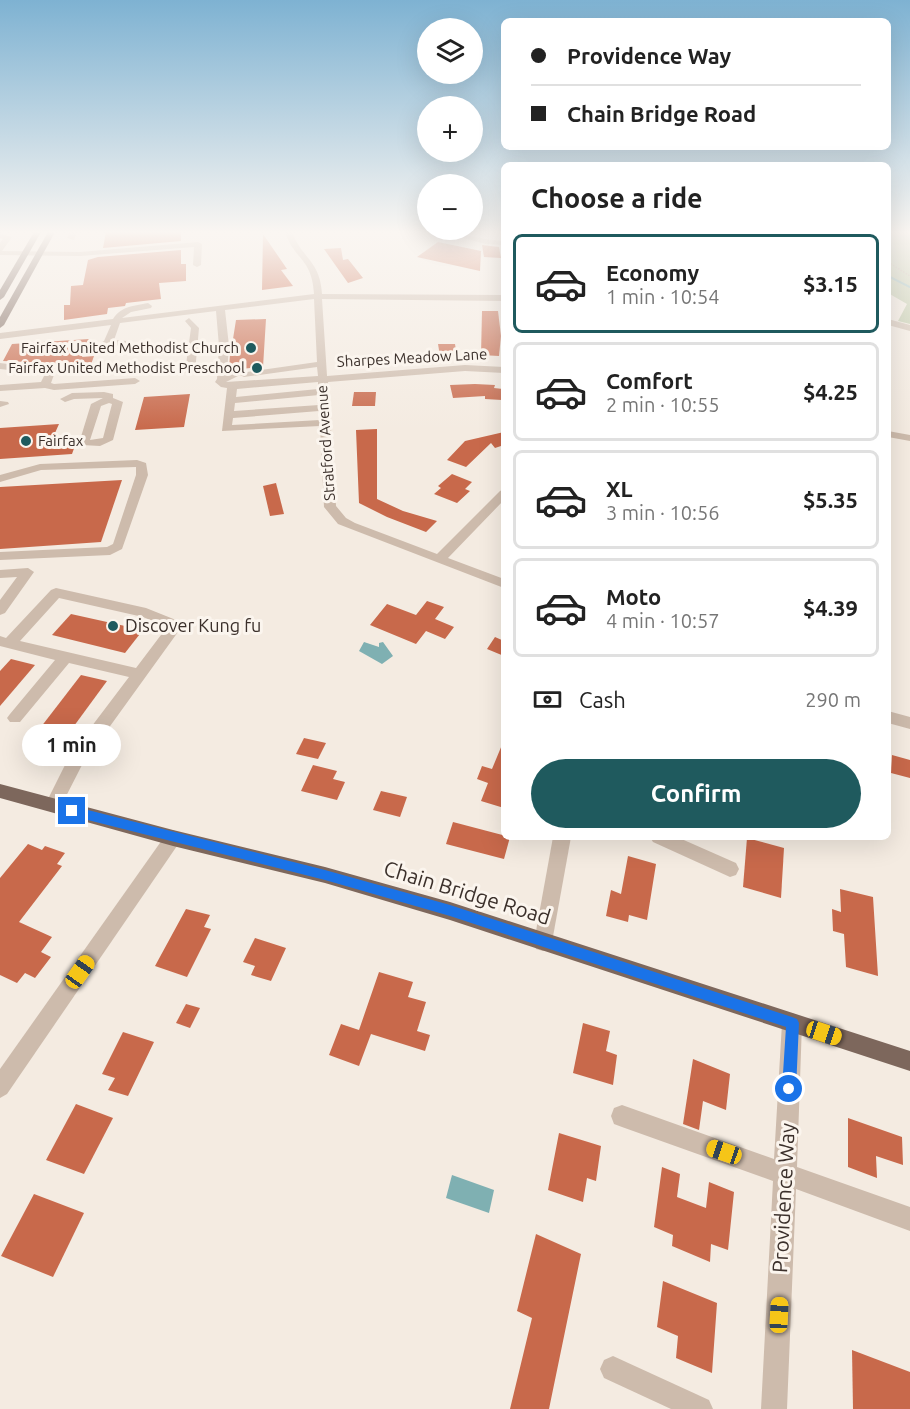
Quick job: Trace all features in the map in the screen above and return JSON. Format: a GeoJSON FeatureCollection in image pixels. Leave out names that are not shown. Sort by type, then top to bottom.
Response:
{"type":"FeatureCollection","features":[{"type":"Feature","properties":{"kind":"main road"},"geometry":{"type":"LineString","coordinates":[[0,325],[15,298]]}},
{"type":"Feature","properties":{"kind":"main road","name":"Chain Bridge Road"},"geometry":{"type":"LineString","coordinates":[[1,790],[173,838],[325,875],[450,911],[910,1061]]}},
{"type":"Feature","properties":{"kind":"street"},"geometry":{"type":"LineString","coordinates":[[0,336],[62,328],[115,326],[189,316],[220,308],[303,298]]}},
{"type":"Feature","properties":{"kind":"street","name":"Stratford Avenue"},"geometry":{"type":"LineString","coordinates":[[317,298],[330,507],[336,516],[351,526],[501,583]]}},
{"type":"Feature","properties":{"kind":"street"},"geometry":{"type":"LineString","coordinates":[[481,298],[501,298]]}},
{"type":"Feature","properties":{"kind":"street"},"geometry":{"type":"LineString","coordinates":[[108,343],[117,316],[122,311],[148,306]]}},
{"type":"Feature","properties":{"kind":"street"},"geometry":{"type":"LineString","coordinates":[[220,308],[224,346],[220,382],[232,386],[226,429],[324,423]]}},
{"type":"Feature","properties":{"kind":"street"},"geometry":{"type":"LineString","coordinates":[[189,316],[195,328],[190,372]]}},
{"type":"Feature","properties":{"kind":"street"},"geometry":{"type":"LineString","coordinates":[[891,323],[910,328]]}},
{"type":"Feature","properties":{"kind":"street"},"geometry":{"type":"LineString","coordinates":[[89,353],[108,343],[123,343]]}},
{"type":"Feature","properties":{"kind":"street"},"geometry":{"type":"LineString","coordinates":[[222,379],[240,374],[321,364]]}},
{"type":"Feature","properties":{"kind":"street"},"geometry":{"type":"LineString","coordinates":[[0,366],[41,369],[50,372],[45,385]]}},
{"type":"Feature","properties":{"kind":"street"},"geometry":{"type":"LineString","coordinates":[[0,381],[4,375],[17,368]]}},
{"type":"Feature","properties":{"kind":"street","name":"Sharpes Meadow Lane"},"geometry":{"type":"LineString","coordinates":[[232,386],[465,368],[501,370]]}},
{"type":"Feature","properties":{"kind":"street"},"geometry":{"type":"LineString","coordinates":[[0,388],[135,381]]}},
{"type":"Feature","properties":{"kind":"street"},"geometry":{"type":"LineString","coordinates":[[230,400],[322,392]]}},
{"type":"Feature","properties":{"kind":"street"},"geometry":{"type":"LineString","coordinates":[[65,399],[72,396],[104,395],[109,396],[108,400]]}},
{"type":"Feature","properties":{"kind":"street"},"geometry":{"type":"LineString","coordinates":[[228,415],[323,408]]}},
{"type":"Feature","properties":{"kind":"street"},"geometry":{"type":"LineString","coordinates":[[891,435],[910,438]]}},
{"type":"Feature","properties":{"kind":"street"},"geometry":{"type":"LineString","coordinates":[[0,479],[40,467],[137,462],[142,465],[142,475],[118,546],[110,551],[0,556]]}},
{"type":"Feature","properties":{"kind":"street"},"geometry":{"type":"LineString","coordinates":[[439,560],[501,496]]}},
{"type":"Feature","properties":{"kind":"street"},"geometry":{"type":"LineString","coordinates":[[0,574],[28,572],[0,610]]}},
{"type":"Feature","properties":{"kind":"street"},"geometry":{"type":"LineString","coordinates":[[5,643],[56,593],[146,613],[176,626],[76,760],[54,806]]}},
{"type":"Feature","properties":{"kind":"street"},"geometry":{"type":"LineString","coordinates":[[5,643],[140,674]]}},
{"type":"Feature","properties":{"kind":"street"},"geometry":{"type":"LineString","coordinates":[[15,718],[66,657]]}},
{"type":"Feature","properties":{"kind":"street"},"geometry":{"type":"LineString","coordinates":[[891,718],[910,723]]}},
{"type":"Feature","properties":{"kind":"street"},"geometry":{"type":"LineString","coordinates":[[0,1087],[173,838]]}},
{"type":"Feature","properties":{"kind":"street"},"geometry":{"type":"LineString","coordinates":[[543,942],[561,840]]}},
{"type":"Feature","properties":{"kind":"street"},"geometry":{"type":"LineString","coordinates":[[666,840],[730,868]]}},
{"type":"Feature","properties":{"kind":"street","name":"Providence Way"},"geometry":{"type":"LineString","coordinates":[[774,1409],[792,1023]]}},
{"type":"Feature","properties":{"kind":"street"},"geometry":{"type":"LineString","coordinates":[[622,1116],[910,1219]]}},
{"type":"Feature","properties":{"kind":"street"},"geometry":{"type":"LineString","coordinates":[[613,1368],[700,1409]]}},
{"type":"Feature","properties":{"kind":"green space"},"geometry":{"type":"Polygon","coordinates":[[[896,298],[910,298],[910,324],[898,321],[907,304],[896,298]]]}},
{"type":"Feature","properties":{"kind":"water"},"geometry":{"type":"Polygon","coordinates":[[[364,642],[379,647],[379,643],[383,642],[393,656],[382,664],[359,651],[364,642]]]}},
{"type":"Feature","properties":{"kind":"water"},"geometry":{"type":"Polygon","coordinates":[[[452,1175],[494,1190],[489,1213],[446,1198],[452,1175]]]}},
{"type":"Feature","properties":{"kind":"building"},"geometry":{"type":"Polygon","coordinates":[[[70,298],[161,299],[126,303],[125,306],[108,308],[107,314],[64,320],[64,305],[70,305],[70,298]]]}},
{"type":"Feature","properties":{"kind":"building"},"geometry":{"type":"Polygon","coordinates":[[[482,311],[498,311],[501,336],[499,356],[481,355],[482,311]]]}},
{"type":"Feature","properties":{"kind":"building","name":"Fairfax United Methodist Church"},"geometry":{"type":"Polygon","coordinates":[[[266,319],[263,367],[229,370],[231,339],[233,339],[236,320],[266,319]]]}},
{"type":"Feature","properties":{"kind":"building"},"geometry":{"type":"Polygon","coordinates":[[[89,339],[82,357],[94,356],[88,373],[73,374],[78,363],[35,365],[28,364],[29,362],[3,361],[12,344],[89,339]]]}},
{"type":"Feature","properties":{"kind":"building"},"geometry":{"type":"Polygon","coordinates":[[[438,344],[455,344],[457,356],[440,356],[438,344]]]}},
{"type":"Feature","properties":{"kind":"building"},"geometry":{"type":"Polygon","coordinates":[[[450,385],[495,385],[494,388],[501,389],[501,400],[485,399],[485,396],[453,398],[450,385]]]}},
{"type":"Feature","properties":{"kind":"building"},"geometry":{"type":"Polygon","coordinates":[[[354,392],[376,392],[375,406],[352,406],[354,392]]]}},
{"type":"Feature","properties":{"kind":"building"},"geometry":{"type":"Polygon","coordinates":[[[190,394],[184,427],[135,430],[144,397],[190,394]]]}},
{"type":"Feature","properties":{"kind":"building","name":"Fairfax"},"geometry":{"type":"Polygon","coordinates":[[[59,424],[51,442],[77,440],[72,454],[0,459],[0,428],[59,424]]]}},
{"type":"Feature","properties":{"kind":"building"},"geometry":{"type":"Polygon","coordinates":[[[377,429],[377,499],[403,511],[437,521],[426,532],[359,503],[356,430],[377,429]]]}},
{"type":"Feature","properties":{"kind":"building"},"geometry":{"type":"Polygon","coordinates":[[[501,433],[501,446],[495,448],[491,443],[466,467],[447,460],[465,441],[501,433]]]}},
{"type":"Feature","properties":{"kind":"building"},"geometry":{"type":"Polygon","coordinates":[[[452,474],[472,482],[465,489],[470,491],[457,503],[434,494],[441,488],[438,486],[452,474]]]}},
{"type":"Feature","properties":{"kind":"building"},"geometry":{"type":"Polygon","coordinates":[[[122,480],[101,542],[0,549],[0,487],[122,480]]]}},
{"type":"Feature","properties":{"kind":"building"},"geometry":{"type":"Polygon","coordinates":[[[276,483],[284,514],[270,516],[263,486],[276,483]]]}},
{"type":"Feature","properties":{"kind":"building"},"geometry":{"type":"Polygon","coordinates":[[[427,601],[444,607],[435,619],[454,627],[445,639],[426,631],[416,644],[370,625],[387,604],[416,615],[427,601]]]}},
{"type":"Feature","properties":{"kind":"building"},"geometry":{"type":"Polygon","coordinates":[[[71,614],[143,630],[125,653],[52,635],[71,614]]]}},
{"type":"Feature","properties":{"kind":"building"},"geometry":{"type":"Polygon","coordinates":[[[495,637],[501,640],[501,655],[487,649],[495,637]]]}},
{"type":"Feature","properties":{"kind":"building"},"geometry":{"type":"Polygon","coordinates":[[[11,659],[35,665],[0,706],[0,671],[11,659]]]}},
{"type":"Feature","properties":{"kind":"building"},"geometry":{"type":"Polygon","coordinates":[[[81,675],[107,681],[52,756],[24,749],[81,675]]]}},
{"type":"Feature","properties":{"kind":"building"},"geometry":{"type":"Polygon","coordinates":[[[304,738],[326,743],[318,759],[296,754],[304,738]]]}},
{"type":"Feature","properties":{"kind":"building"},"geometry":{"type":"Polygon","coordinates":[[[501,747],[501,807],[481,801],[488,783],[477,779],[482,766],[492,769],[501,747]]]}},
{"type":"Feature","properties":{"kind":"building"},"geometry":{"type":"Polygon","coordinates":[[[892,755],[910,760],[910,778],[891,773],[892,755]]]}},
{"type":"Feature","properties":{"kind":"building"},"geometry":{"type":"Polygon","coordinates":[[[313,765],[337,771],[333,779],[345,782],[337,800],[301,791],[313,765]]]}},
{"type":"Feature","properties":{"kind":"building"},"geometry":{"type":"Polygon","coordinates":[[[381,791],[407,797],[400,817],[373,810],[381,791]]]}},
{"type":"Feature","properties":{"kind":"building"},"geometry":{"type":"Polygon","coordinates":[[[453,822],[501,835],[501,840],[509,840],[504,859],[446,844],[453,822]]]}},
{"type":"Feature","properties":{"kind":"building"},"geometry":{"type":"Polygon","coordinates":[[[747,840],[784,848],[781,898],[743,887],[747,840]]]}},
{"type":"Feature","properties":{"kind":"building"},"geometry":{"type":"Polygon","coordinates":[[[28,844],[42,850],[45,846],[65,853],[57,864],[62,866],[19,922],[52,937],[41,952],[51,957],[35,978],[25,973],[17,983],[0,975],[0,878],[28,844]]]}},
{"type":"Feature","properties":{"kind":"building"},"geometry":{"type":"Polygon","coordinates":[[[628,856],[656,864],[647,920],[629,915],[628,922],[606,916],[611,890],[621,894],[628,856]]]}},
{"type":"Feature","properties":{"kind":"building"},"geometry":{"type":"Polygon","coordinates":[[[840,889],[873,897],[878,976],[846,967],[844,934],[833,931],[832,909],[841,912],[840,889]]]}},
{"type":"Feature","properties":{"kind":"building"},"geometry":{"type":"Polygon","coordinates":[[[186,909],[210,915],[204,927],[211,929],[187,977],[155,966],[186,909]]]}},
{"type":"Feature","properties":{"kind":"building"},"geometry":{"type":"Polygon","coordinates":[[[255,938],[286,948],[271,981],[251,975],[255,966],[243,962],[255,938]]]}},
{"type":"Feature","properties":{"kind":"building"},"geometry":{"type":"Polygon","coordinates":[[[379,972],[413,982],[408,997],[426,1002],[417,1031],[430,1035],[425,1051],[371,1034],[359,1066],[329,1055],[341,1024],[359,1030],[379,972]]]}},
{"type":"Feature","properties":{"kind":"building"},"geometry":{"type":"Polygon","coordinates":[[[186,1004],[200,1008],[190,1028],[176,1023],[186,1004]]]}},
{"type":"Feature","properties":{"kind":"building"},"geometry":{"type":"Polygon","coordinates":[[[583,1023],[610,1031],[606,1051],[617,1055],[613,1085],[573,1073],[583,1023]]]}},
{"type":"Feature","properties":{"kind":"building"},"geometry":{"type":"Polygon","coordinates":[[[123,1032],[154,1042],[128,1096],[108,1090],[115,1078],[102,1074],[123,1032]]]}},
{"type":"Feature","properties":{"kind":"building"},"geometry":{"type":"Polygon","coordinates":[[[693,1059],[730,1074],[726,1110],[703,1101],[699,1130],[683,1124],[693,1059]]]}},
{"type":"Feature","properties":{"kind":"building"},"geometry":{"type":"Polygon","coordinates":[[[76,1104],[113,1118],[84,1174],[46,1160],[76,1104]]]}},
{"type":"Feature","properties":{"kind":"building"},"geometry":{"type":"Polygon","coordinates":[[[848,1118],[902,1137],[903,1165],[876,1156],[877,1178],[848,1167],[848,1118]]]}},
{"type":"Feature","properties":{"kind":"building"},"geometry":{"type":"Polygon","coordinates":[[[559,1133],[601,1146],[596,1181],[587,1178],[583,1202],[548,1190],[559,1133]]]}},
{"type":"Feature","properties":{"kind":"building"},"geometry":{"type":"Polygon","coordinates":[[[662,1167],[680,1174],[677,1197],[706,1208],[709,1182],[734,1192],[728,1250],[711,1244],[710,1262],[672,1246],[673,1235],[654,1227],[662,1167]]]}},
{"type":"Feature","properties":{"kind":"building"},"geometry":{"type":"Polygon","coordinates":[[[34,1194],[84,1213],[53,1277],[1,1256],[34,1194]]]}},
{"type":"Feature","properties":{"kind":"building"},"geometry":{"type":"Polygon","coordinates":[[[536,1234],[581,1254],[549,1409],[510,1409],[532,1318],[517,1311],[536,1234]]]}},
{"type":"Feature","properties":{"kind":"building"},"geometry":{"type":"Polygon","coordinates":[[[663,1281],[717,1303],[712,1373],[676,1358],[678,1336],[657,1327],[663,1281]]]}},
{"type":"Feature","properties":{"kind":"building"},"geometry":{"type":"Polygon","coordinates":[[[852,1350],[910,1372],[910,1409],[853,1409],[852,1350]]]}},
{"type":"Feature","properties":{"kind":"place","name":"Fairfax United Methodist Church"},"geometry":{"type":"Point","coordinates":[251,348]}},
{"type":"Feature","properties":{"kind":"place","name":"Fairfax United Methodist Preschool"},"geometry":{"type":"Point","coordinates":[257,368]}},
{"type":"Feature","properties":{"kind":"place","name":"Fairfax"},"geometry":{"type":"Point","coordinates":[26,441]}},
{"type":"Feature","properties":{"kind":"place","name":"Discover Kung fu"},"geometry":{"type":"Point","coordinates":[113,626]}},
{"type":"Feature","properties":{"kind":"route"},"geometry":{"type":"LineString","coordinates":[[72,811],[325,875],[450,911],[792,1023],[789,1089]]}}]}
